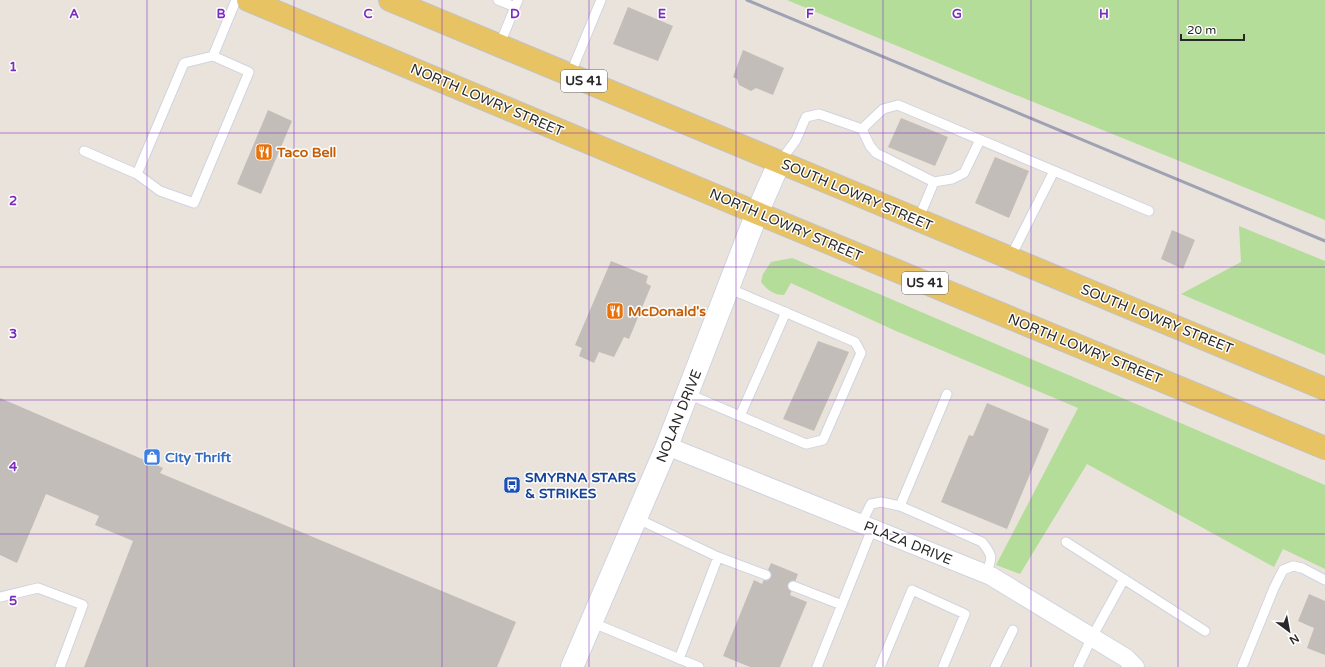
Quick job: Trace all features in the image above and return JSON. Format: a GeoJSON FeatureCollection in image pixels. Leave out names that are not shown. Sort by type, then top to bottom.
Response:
{"type":"FeatureCollection","features":[{"type":"Feature","properties":{"kind":"main road","name":"NORTH LOWRY STREET"},"geometry":{"type":"LineString","coordinates":[[248,0],[1325,448]]}},
{"type":"Feature","properties":{"kind":"main road","name":"SOUTH LOWRY STREET"},"geometry":{"type":"LineString","coordinates":[[390,0],[1325,389]]}},
{"type":"Feature","properties":{"kind":"street","name":"NOLAN DRIVE"},"geometry":{"type":"LineString","coordinates":[[572,667],[667,446],[757,213],[779,162]]}},
{"type":"Feature","properties":{"kind":"street","name":"PLAZA DRIVE"},"geometry":{"type":"LineString","coordinates":[[667,446],[991,576],[1126,658],[1135,667]]}},
{"type":"Feature","properties":{"kind":"lane"},"geometry":{"type":"LineString","coordinates":[[213,56],[236,0]]}},
{"type":"Feature","properties":{"kind":"lane"},"geometry":{"type":"LineString","coordinates":[[498,0],[516,4],[499,46]]}},
{"type":"Feature","properties":{"kind":"lane"},"geometry":{"type":"LineString","coordinates":[[570,75],[601,0]]}},
{"type":"Feature","properties":{"kind":"lane"},"geometry":{"type":"LineString","coordinates":[[84,151],[137,174],[160,191],[194,203],[249,72],[213,56],[184,63],[137,174]]}},
{"type":"Feature","properties":{"kind":"lane"},"geometry":{"type":"LineString","coordinates":[[862,129],[883,109],[898,105],[1149,211]]}},
{"type":"Feature","properties":{"kind":"lane"},"geometry":{"type":"LineString","coordinates":[[779,162],[796,140],[806,117],[819,114],[862,129],[870,146],[876,153],[934,182],[952,178],[964,173],[980,140]]}},
{"type":"Feature","properties":{"kind":"lane"},"geometry":{"type":"LineString","coordinates":[[1010,258],[1054,171]]}},
{"type":"Feature","properties":{"kind":"lane"},"geometry":{"type":"LineString","coordinates":[[918,220],[934,182]]}},
{"type":"Feature","properties":{"kind":"lane"},"geometry":{"type":"LineString","coordinates":[[688,394],[806,444],[823,440],[861,353],[856,342],[728,288]]}},
{"type":"Feature","properties":{"kind":"lane"},"geometry":{"type":"LineString","coordinates":[[740,416],[786,312]]}},
{"type":"Feature","properties":{"kind":"lane"},"geometry":{"type":"LineString","coordinates":[[900,506],[947,394]]}},
{"type":"Feature","properties":{"kind":"lane"},"geometry":{"type":"LineString","coordinates":[[818,667],[842,605],[867,527],[871,504],[881,502],[900,506],[982,542],[992,558],[986,575]]}},
{"type":"Feature","properties":{"kind":"lane"},"geometry":{"type":"LineString","coordinates":[[636,518],[718,557],[766,575]]}},
{"type":"Feature","properties":{"kind":"lane"},"geometry":{"type":"LineString","coordinates":[[1066,542],[1205,631]]}},
{"type":"Feature","properties":{"kind":"lane"},"geometry":{"type":"LineString","coordinates":[[678,659],[718,557]]}},
{"type":"Feature","properties":{"kind":"lane"},"geometry":{"type":"LineString","coordinates":[[1242,667],[1283,570],[1293,566],[1325,580]]}},
{"type":"Feature","properties":{"kind":"lane"},"geometry":{"type":"LineString","coordinates":[[1078,667],[1092,637],[1124,579]]}},
{"type":"Feature","properties":{"kind":"lane"},"geometry":{"type":"LineString","coordinates":[[793,586],[842,605]]}},
{"type":"Feature","properties":{"kind":"lane"},"geometry":{"type":"LineString","coordinates":[[0,597],[38,588],[83,605],[60,667]]}},
{"type":"Feature","properties":{"kind":"lane"},"geometry":{"type":"LineString","coordinates":[[880,667],[912,590],[965,614],[943,667]]}},
{"type":"Feature","properties":{"kind":"lane"},"geometry":{"type":"LineString","coordinates":[[591,622],[699,667]]}},
{"type":"Feature","properties":{"kind":"lane"},"geometry":{"type":"LineString","coordinates":[[995,667],[1013,630]]}},
{"type":"Feature","properties":{"kind":"green space"},"geometry":{"type":"Polygon","coordinates":[[[787,0],[1325,0],[1325,220],[991,85],[787,0]]]}},
{"type":"Feature","properties":{"kind":"green space"},"geometry":{"type":"Polygon","coordinates":[[[1239,226],[1325,261],[1325,355],[1181,294],[1241,262],[1239,226]]]}},
{"type":"Feature","properties":{"kind":"green space"},"geometry":{"type":"Polygon","coordinates":[[[792,258],[1325,485],[1325,569],[1283,549],[1274,567],[1087,464],[1020,574],[996,565],[1078,408],[896,331],[791,283],[784,295],[771,292],[761,282],[763,274],[771,262],[792,258]]]}},
{"type":"Feature","properties":{"kind":"building"},"geometry":{"type":"Polygon","coordinates":[[[628,7],[673,26],[658,61],[613,44],[628,7]]]}},
{"type":"Feature","properties":{"kind":"building"},"geometry":{"type":"Polygon","coordinates":[[[743,50],[784,68],[773,95],[756,88],[751,91],[739,85],[737,79],[733,77],[743,50]]]}},
{"type":"Feature","properties":{"kind":"building","name":"Taco Bell"},"geometry":{"type":"Polygon","coordinates":[[[268,110],[292,121],[261,194],[237,184],[268,110]]]}},
{"type":"Feature","properties":{"kind":"building"},"geometry":{"type":"Polygon","coordinates":[[[901,118],[948,137],[935,166],[888,147],[901,118]]]}},
{"type":"Feature","properties":{"kind":"building"},"geometry":{"type":"Polygon","coordinates":[[[995,157],[1029,171],[1009,218],[975,203],[995,157]]]}},
{"type":"Feature","properties":{"kind":"building"},"geometry":{"type":"Polygon","coordinates":[[[1172,230],[1195,240],[1183,269],[1161,259],[1172,230]]]}},
{"type":"Feature","properties":{"kind":"building","name":"McDonald's"},"geometry":{"type":"Polygon","coordinates":[[[611,261],[648,276],[646,283],[651,286],[629,339],[624,337],[614,357],[599,352],[594,363],[579,356],[582,348],[575,345],[611,261]]]}},
{"type":"Feature","properties":{"kind":"building"},"geometry":{"type":"Polygon","coordinates":[[[818,341],[849,352],[814,431],[783,419],[818,341]]]}},
{"type":"Feature","properties":{"kind":"building"},"geometry":{"type":"Polygon","coordinates":[[[0,398],[163,468],[160,473],[516,622],[497,667],[84,667],[133,541],[95,525],[99,516],[46,494],[17,563],[0,555],[0,398]]]}},
{"type":"Feature","properties":{"kind":"building"},"geometry":{"type":"Polygon","coordinates":[[[987,403],[1049,429],[1007,529],[941,502],[969,435],[973,436],[987,403]]]}},
{"type":"Feature","properties":{"kind":"building"},"geometry":{"type":"Polygon","coordinates":[[[771,563],[798,574],[790,595],[807,602],[780,667],[750,667],[723,656],[754,580],[762,584],[771,563]]]}},
{"type":"Feature","properties":{"kind":"building"},"geometry":{"type":"Polygon","coordinates":[[[1309,594],[1325,601],[1325,655],[1307,648],[1314,628],[1298,621],[1309,594]]]}},
{"type":"Feature","properties":{"kind":"railway"},"geometry":{"type":"LineString","coordinates":[[747,0],[1325,241]]}},
{"type":"Feature","properties":{"kind":"place","name":"Taco Bell"},"geometry":{"type":"Point","coordinates":[264,152]}},
{"type":"Feature","properties":{"kind":"place","name":"McDonald's"},"geometry":{"type":"Point","coordinates":[615,311]}},
{"type":"Feature","properties":{"kind":"place","name":"City Thrift"},"geometry":{"type":"Point","coordinates":[152,457]}},
{"type":"Feature","properties":{"kind":"place","name":"SMYRNA STARS & STRIKES"},"geometry":{"type":"Point","coordinates":[512,485]}}]}
